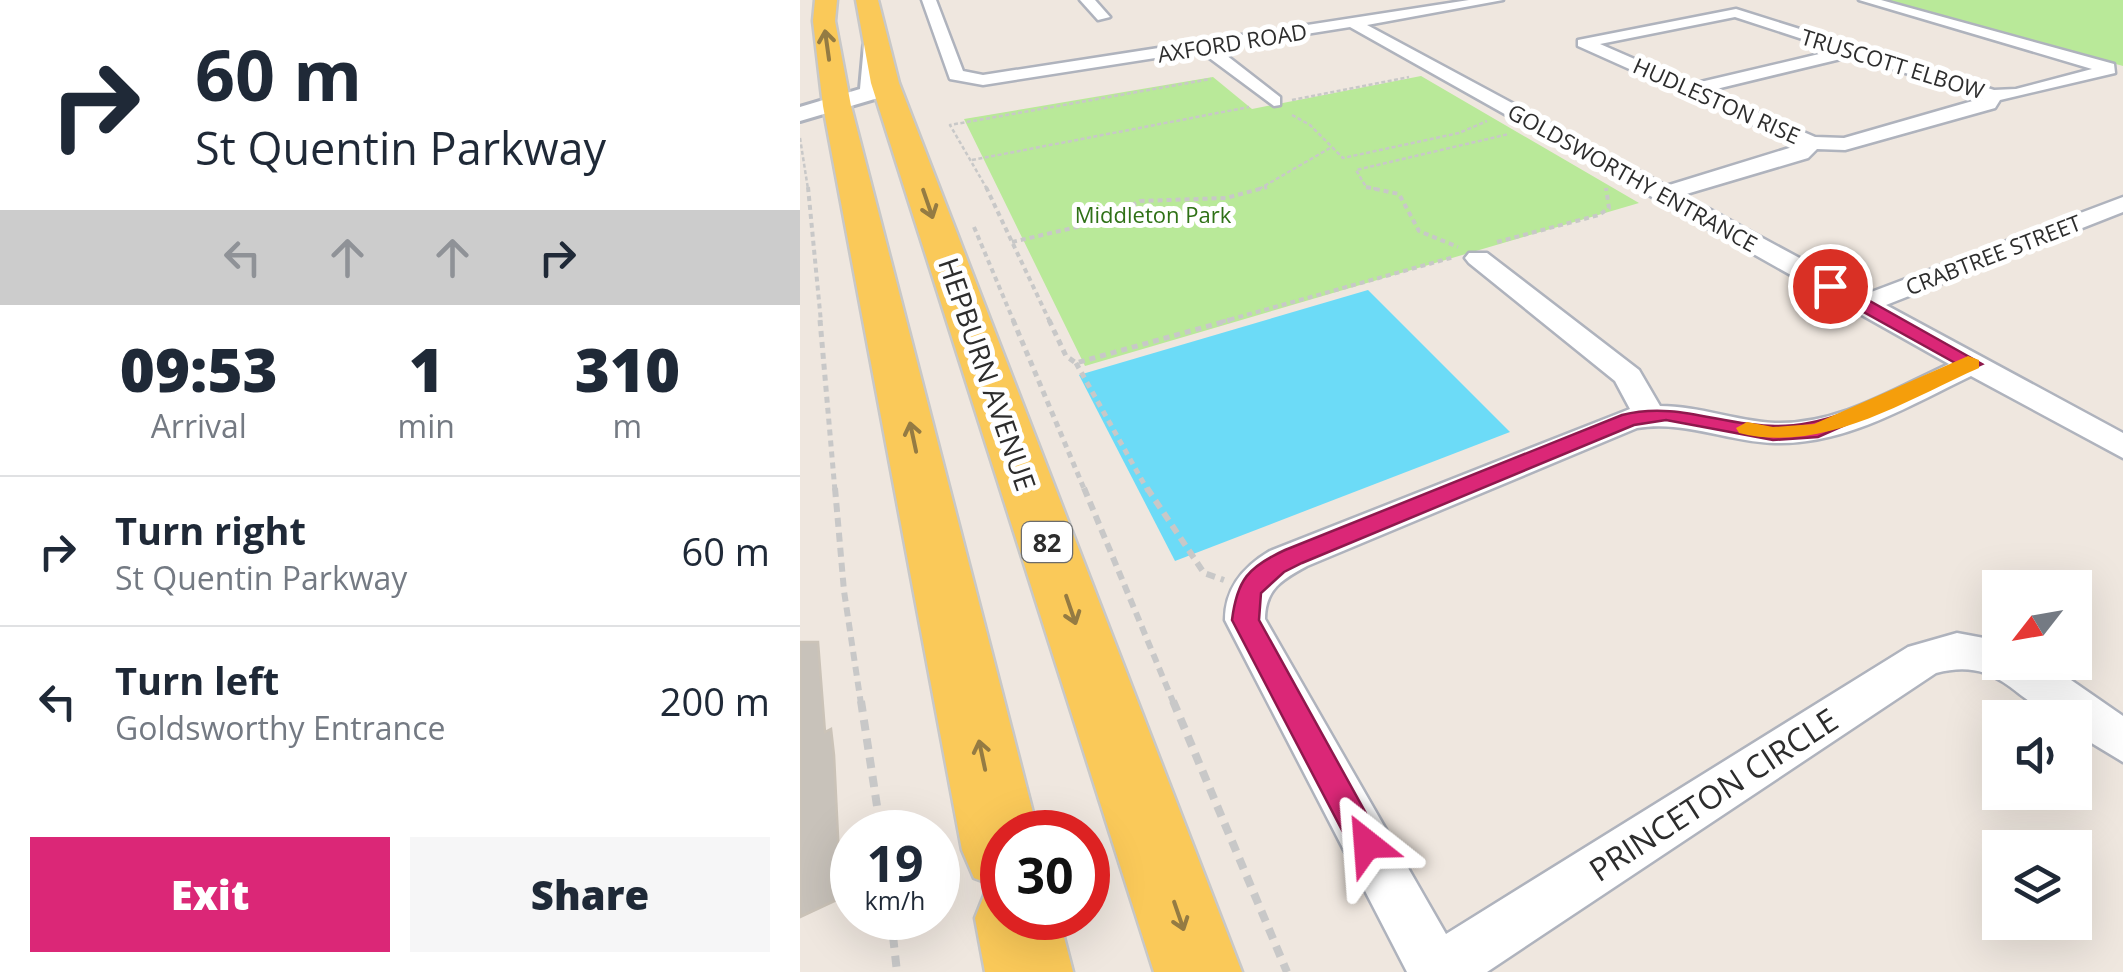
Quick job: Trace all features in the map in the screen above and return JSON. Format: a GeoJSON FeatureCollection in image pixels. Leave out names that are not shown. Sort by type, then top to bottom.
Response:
{"type":"FeatureCollection","features":[{"type":"Feature","properties":{"kind":"main road"},"geometry":{"type":"LineString","coordinates":[[826,0],[836,98],[855,169],[993,810]]}},
{"type":"Feature","properties":{"kind":"main road","name":"HEPBURN AVENUE"},"geometry":{"type":"LineString","coordinates":[[867,0],[874,45],[895,112],[1198,972]]}},
{"type":"Feature","properties":{"kind":"main road"},"geometry":{"type":"LineString","coordinates":[[836,98],[800,112],[855,169]]}},
{"type":"Feature","properties":{"kind":"main road"},"geometry":{"type":"LineString","coordinates":[[1022,940],[1029,972]]}},
{"type":"Feature","properties":{"kind":"street","name":"AXFORD ROAD"},"geometry":{"type":"LineString","coordinates":[[929,0],[954,72],[968,80],[1496,0]]}},
{"type":"Feature","properties":{"kind":"street"},"geometry":{"type":"LineString","coordinates":[[1087,0],[1103,16]]}},
{"type":"Feature","properties":{"kind":"street"},"geometry":{"type":"LineString","coordinates":[[1866,0],[2116,71]]}},
{"type":"Feature","properties":{"kind":"street","name":"TRUSCOTT ELBOW"},"geometry":{"type":"LineString","coordinates":[[1736,13],[1993,95],[2016,94],[2116,71]]}},
{"type":"Feature","properties":{"kind":"street","name":"HUDLESTON RISE"},"geometry":{"type":"LineString","coordinates":[[1664,194],[1801,154],[1812,143],[1584,43],[1736,13]]}},
{"type":"Feature","properties":{"kind":"street","name":"GOLDSWORTHY ENTRANCE"},"geometry":{"type":"LineString","coordinates":[[1352,23],[2123,448]]}},
{"type":"Feature","properties":{"kind":"street"},"geometry":{"type":"LineString","coordinates":[[836,98],[862,98],[872,88],[874,45]]}},
{"type":"Feature","properties":{"kind":"street"},"geometry":{"type":"LineString","coordinates":[[1204,46],[1275,102]]}},
{"type":"Feature","properties":{"kind":"street"},"geometry":{"type":"LineString","coordinates":[[1694,89],[1850,52]]}},
{"type":"Feature","properties":{"kind":"street"},"geometry":{"type":"LineString","coordinates":[[1812,143],[1845,144],[1989,104],[1993,95]]}},
{"type":"Feature","properties":{"kind":"street"},"geometry":{"type":"LineString","coordinates":[[836,98],[895,112]]}},
{"type":"Feature","properties":{"kind":"street","name":"CRABTREE STREET"},"geometry":{"type":"LineString","coordinates":[[1864,304],[2123,204]]}},
{"type":"Feature","properties":{"kind":"street"},"geometry":{"type":"LineString","coordinates":[[1480,252],[1628,376],[1649,415]]}},
{"type":"Feature","properties":{"kind":"street"},"geometry":{"type":"LineString","coordinates":[[1437,972],[1245,620],[1248,590],[1275,565],[1294,556],[1612,425],[1649,415],[1691,416],[1773,433],[1818,430],[1972,364]]}},
{"type":"Feature","properties":{"kind":"street","name":"PRINCETON CIRCLE"},"geometry":{"type":"LineString","coordinates":[[1437,972],[1923,659],[1958,650],[1982,655]]}},
{"type":"Feature","properties":{"kind":"street"},"geometry":{"type":"LineString","coordinates":[[2036,680],[2123,742]]}},
{"type":"Feature","properties":{"kind":"path"},"geometry":{"type":"LineString","coordinates":[[972,160],[1424,74]]}},
{"type":"Feature","properties":{"kind":"path"},"geometry":{"type":"LineString","coordinates":[[1224,88],[1210,78],[950,125],[972,160],[1066,356],[1076,363],[1169,527],[1204,573],[1248,590]]}},
{"type":"Feature","properties":{"kind":"path"},"geometry":{"type":"LineString","coordinates":[[1237,97],[1250,107]]}},
{"type":"Feature","properties":{"kind":"path"},"geometry":{"type":"LineString","coordinates":[[1275,102],[1310,125],[1335,155],[1354,158],[1460,133],[1498,118]]}},
{"type":"Feature","properties":{"kind":"path"},"geometry":{"type":"LineString","coordinates":[[1480,252],[1440,244],[1403,216],[1399,194],[1366,187],[1356,170],[1522,131]]}},
{"type":"Feature","properties":{"kind":"path"},"geometry":{"type":"LineString","coordinates":[[800,138],[844,591],[878,810]]}},
{"type":"Feature","properties":{"kind":"path"},"geometry":{"type":"LineString","coordinates":[[1012,242],[1103,221],[1140,201],[1226,198],[1265,188],[1330,148]]}},
{"type":"Feature","properties":{"kind":"path"},"geometry":{"type":"LineString","coordinates":[[1076,363],[1446,256],[1480,252],[1599,215],[1609,208],[1609,192],[1598,180]]}},
{"type":"Feature","properties":{"kind":"path"},"geometry":{"type":"LineString","coordinates":[[968,214],[1287,972]]}},
{"type":"Feature","properties":{"kind":"path"},"geometry":{"type":"LineString","coordinates":[[893,940],[897,972]]}},
{"type":"Feature","properties":{"kind":"green space"},"geometry":{"type":"Polygon","coordinates":[[[1886,0],[2123,0],[2123,66],[1886,0]]]}},
{"type":"Feature","properties":{"kind":"green space","name":"Middleton Park"},"geometry":{"type":"Polygon","coordinates":[[[1421,76],[1639,203],[1085,366],[964,119],[1213,77],[1252,109],[1421,76]]]}},
{"type":"Feature","properties":{"kind":"water"},"geometry":{"type":"Polygon","coordinates":[[[1368,290],[1510,432],[1175,561],[1079,375],[1368,290]]]}},
{"type":"Feature","properties":{"kind":"building"},"geometry":{"type":"Polygon","coordinates":[[[800,642],[818,642],[825,732],[831,729],[834,755],[837,810],[830,810],[830,903],[800,917],[800,642]]]}},
{"type":"Feature","properties":{"kind":"slow traffic"},"geometry":{"type":"LineString","coordinates":[[1747,428],[1790,434],[1845,422],[1972,364],[1968,362]]}},
{"type":"Feature","properties":{"kind":"route"},"geometry":{"type":"LineString","coordinates":[[1367,844],[1245,620],[1248,590],[1275,565],[1294,556],[1612,425],[1666,414],[1718,421],[1759,432],[1790,434],[1818,430],[1845,422],[1972,364],[1830,286]]}}]}
